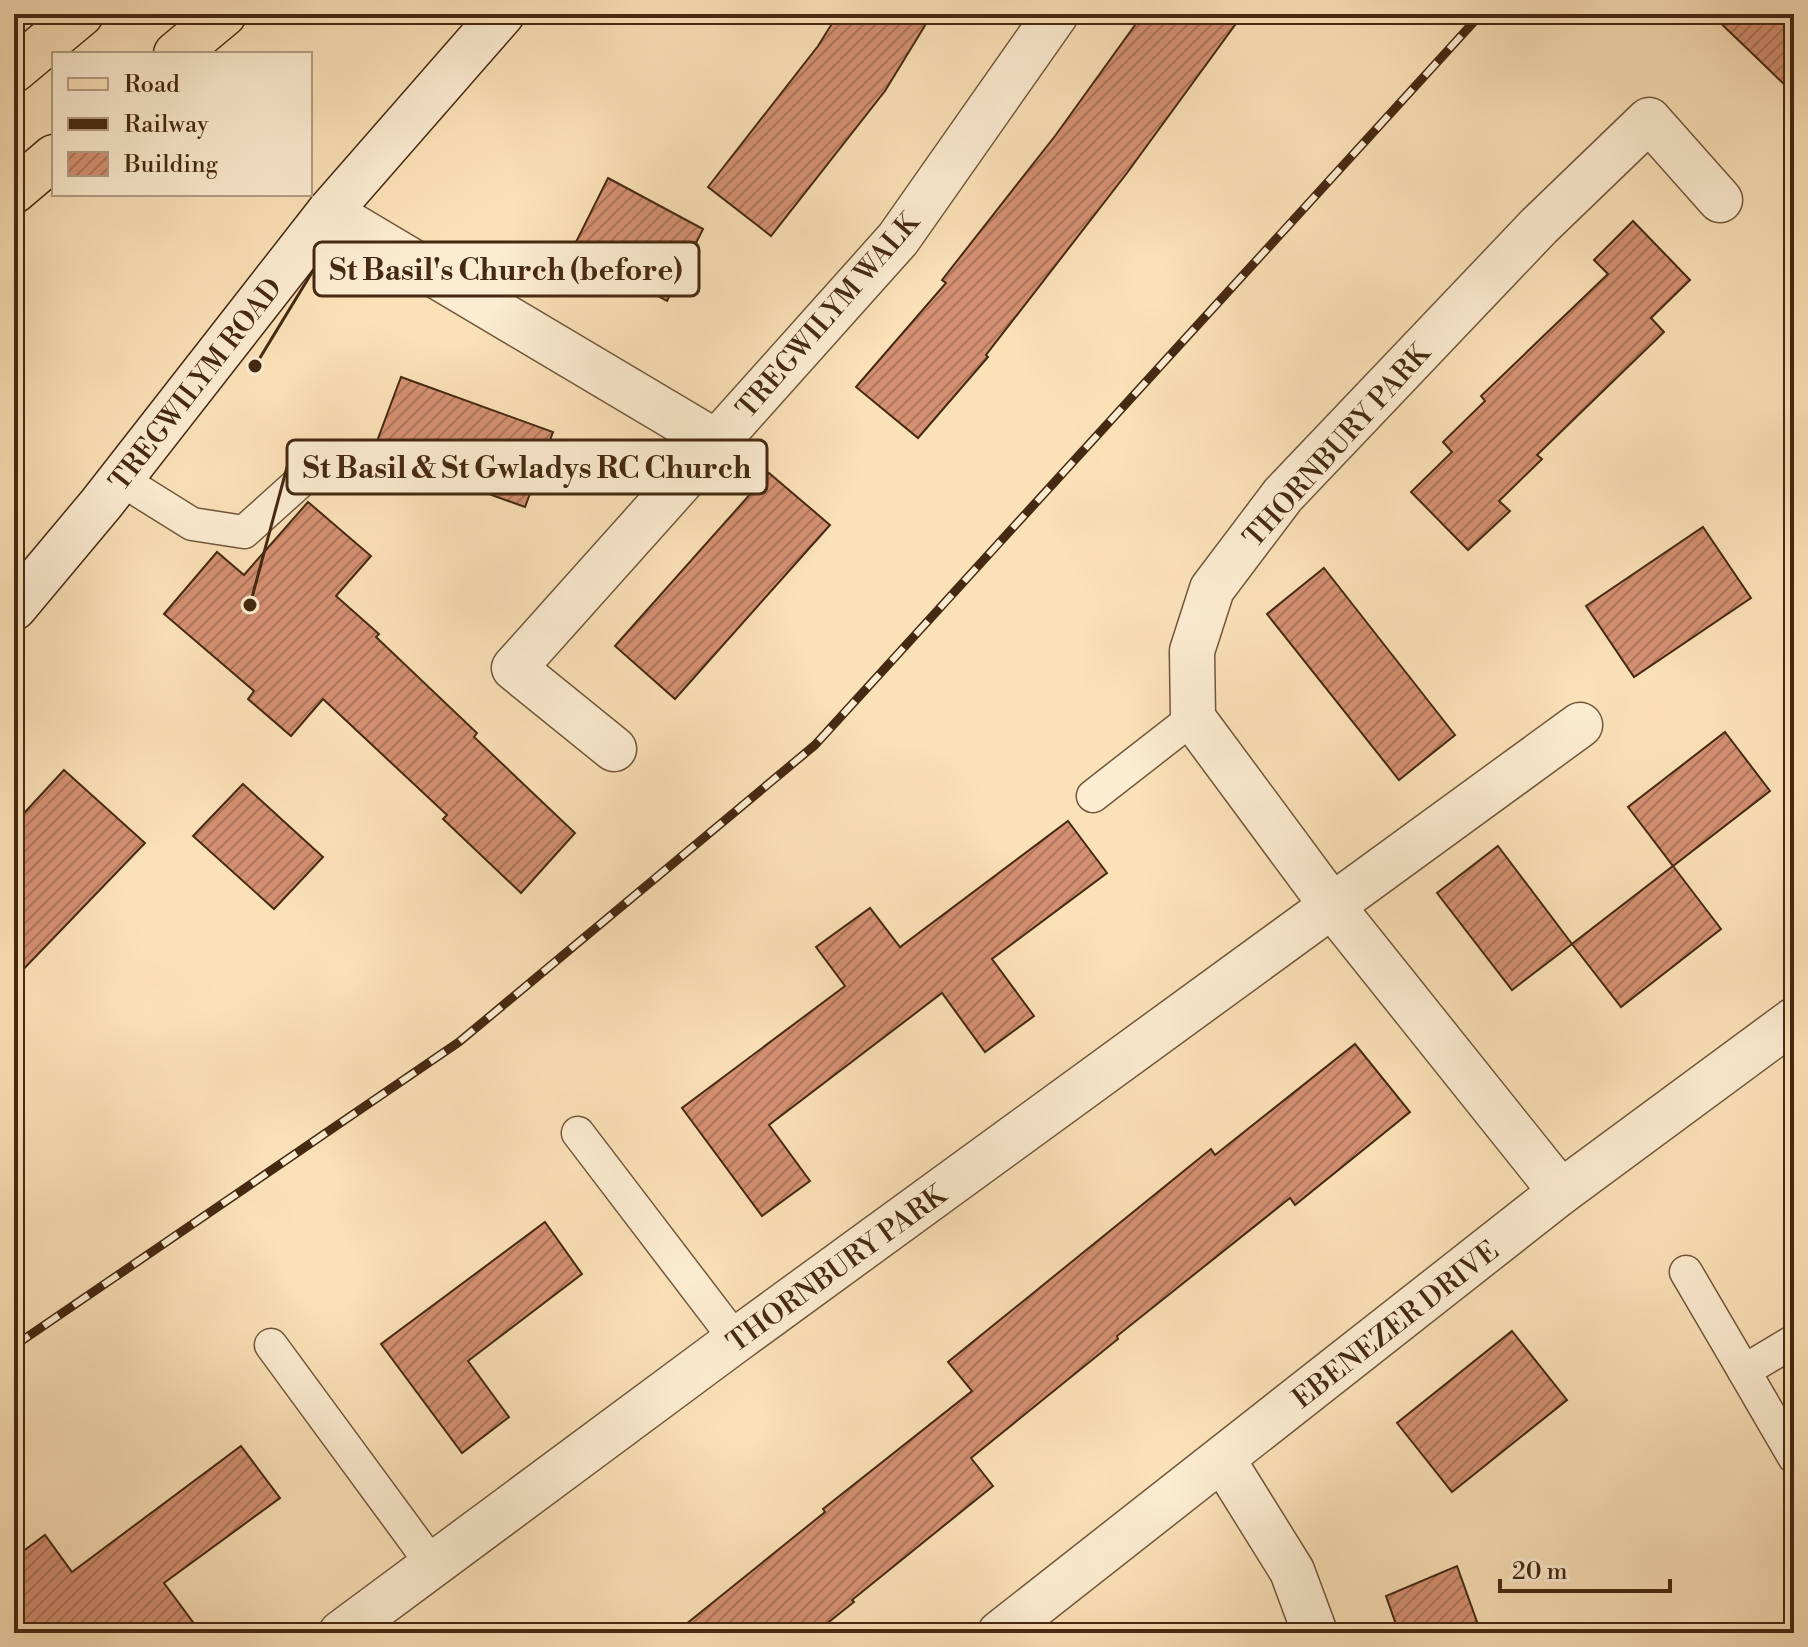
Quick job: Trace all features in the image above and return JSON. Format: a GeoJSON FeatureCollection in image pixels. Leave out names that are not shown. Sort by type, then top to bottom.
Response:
{"type":"FeatureCollection","features":[{"type":"Feature","properties":{"kind":"main road"},"geometry":{"type":"LineString","coordinates":[[14,70],[81,14]]}},
{"type":"Feature","properties":{"kind":"main road"},"geometry":{"type":"LineString","coordinates":[[178,52],[224,14]]}},
{"type":"Feature","properties":{"kind":"main road"},"geometry":{"type":"LineString","coordinates":[[14,191],[52,159]]}},
{"type":"Feature","properties":{"kind":"street","name":"TREGWILYM ROAD"},"geometry":{"type":"LineString","coordinates":[[14,608],[120,479],[329,212],[502,14]]}},
{"type":"Feature","properties":{"kind":"street","name":"TREGWILYM WALK"},"geometry":{"type":"LineString","coordinates":[[329,212],[716,442],[898,239],[1056,14]]}},
{"type":"Feature","properties":{"kind":"street","name":"THORNBURY PARK"},"geometry":{"type":"LineString","coordinates":[[1193,718],[1192,651],[1212,589],[1283,495],[1539,226],[1649,120],[1720,200]]}},
{"type":"Feature","properties":{"kind":"street"},"geometry":{"type":"LineString","coordinates":[[614,749],[514,668],[716,442]]}},
{"type":"Feature","properties":{"kind":"street"},"geometry":{"type":"LineString","coordinates":[[1193,718],[1333,907],[1561,1192]]}},
{"type":"Feature","properties":{"kind":"street","name":"THORNBURY PARK"},"geometry":{"type":"LineString","coordinates":[[341,1633],[736,1340],[1580,725]]}},
{"type":"Feature","properties":{"kind":"street","name":"EBENEZER DRIVE"},"geometry":{"type":"LineString","coordinates":[[1000,1633],[1561,1192],[1794,1020]]}},
{"type":"Feature","properties":{"kind":"street"},"geometry":{"type":"LineString","coordinates":[[1223,1460],[1292,1571],[1315,1633]]}},
{"type":"Feature","properties":{"kind":"lane"},"geometry":{"type":"LineString","coordinates":[[120,479],[192,524],[244,532],[304,478]]}},
{"type":"Feature","properties":{"kind":"lane"},"geometry":{"type":"LineString","coordinates":[[1093,796],[1193,718]]}},
{"type":"Feature","properties":{"kind":"lane"},"geometry":{"type":"LineString","coordinates":[[578,1133],[736,1340]]}},
{"type":"Feature","properties":{"kind":"lane"},"geometry":{"type":"LineString","coordinates":[[1686,1272],[1794,1457]]}},
{"type":"Feature","properties":{"kind":"lane"},"geometry":{"type":"LineString","coordinates":[[1744,1371],[1794,1341]]}},
{"type":"Feature","properties":{"kind":"lane"},"geometry":{"type":"LineString","coordinates":[[271,1345],[432,1564]]}},
{"type":"Feature","properties":{"kind":"building"},"geometry":{"type":"Polygon","coordinates":[[[838,14],[932,14],[885,91],[771,236],[708,187],[818,46],[838,14]]]}},
{"type":"Feature","properties":{"kind":"building"},"geometry":{"type":"Polygon","coordinates":[[[1143,14],[1243,14],[1127,173],[986,355],[988,357],[918,438],[856,387],[946,283],[942,280],[1055,136],[1143,14]]]}},
{"type":"Feature","properties":{"kind":"building"},"geometry":{"type":"Polygon","coordinates":[[[1711,14],[1794,14],[1794,94],[1757,58],[1711,14]]]}},
{"type":"Feature","properties":{"kind":"building"},"geometry":{"type":"Polygon","coordinates":[[[608,178],[703,229],[667,301],[572,250],[608,178]]]}},
{"type":"Feature","properties":{"kind":"building"},"geometry":{"type":"Polygon","coordinates":[[[1633,221],[1690,280],[1651,318],[1664,332],[1537,455],[1542,459],[1499,501],[1510,511],[1468,550],[1411,492],[1452,452],[1443,442],[1485,401],[1481,396],[1608,274],[1594,260],[1633,221]]]}},
{"type":"Feature","properties":{"kind":"building"},"geometry":{"type":"Polygon","coordinates":[[[401,377],[553,432],[525,507],[373,452],[401,377]]]}},
{"type":"Feature","properties":{"kind":"building"},"geometry":{"type":"Polygon","coordinates":[[[769,473],[830,525],[675,699],[615,646],[769,473]]]}},
{"type":"Feature","properties":{"kind":"building"},"geometry":{"type":"Polygon","coordinates":[[[308,502],[371,556],[336,596],[379,634],[376,637],[477,733],[474,737],[575,833],[521,893],[443,819],[447,815],[323,699],[291,736],[248,699],[254,691],[164,614],[217,552],[244,575],[308,502]]]}},
{"type":"Feature","properties":{"kind":"building"},"geometry":{"type":"Polygon","coordinates":[[[1703,527],[1751,598],[1634,677],[1586,606],[1703,527]]]}},
{"type":"Feature","properties":{"kind":"building"},"geometry":{"type":"Polygon","coordinates":[[[1324,568],[1455,735],[1399,780],[1267,614],[1324,568]]]}},
{"type":"Feature","properties":{"kind":"building"},"geometry":{"type":"Polygon","coordinates":[[[1725,732],[1770,791],[1673,866],[1628,807],[1725,732]]]}},
{"type":"Feature","properties":{"kind":"building"},"geometry":{"type":"Polygon","coordinates":[[[64,770],[145,843],[14,979],[14,824],[64,770]]]}},
{"type":"Feature","properties":{"kind":"building"},"geometry":{"type":"Polygon","coordinates":[[[243,784],[323,857],[274,909],[193,836],[243,784]]]}},
{"type":"Feature","properties":{"kind":"building"},"geometry":{"type":"Polygon","coordinates":[[[1068,821],[1107,873],[992,959],[1034,1016],[985,1052],[942,993],[769,1125],[810,1181],[762,1216],[682,1108],[845,986],[816,947],[870,908],[900,947],[1068,821]]]}},
{"type":"Feature","properties":{"kind":"building"},"geometry":{"type":"Polygon","coordinates":[[[1498,846],[1572,944],[1512,990],[1437,893],[1498,846]]]}},
{"type":"Feature","properties":{"kind":"building"},"geometry":{"type":"Polygon","coordinates":[[[1673,866],[1721,929],[1621,1007],[1572,944],[1673,866]]]}},
{"type":"Feature","properties":{"kind":"building"},"geometry":{"type":"Polygon","coordinates":[[[1355,1044],[1410,1112],[1295,1205],[1290,1198],[971,1458],[993,1486],[815,1633],[675,1633],[825,1512],[823,1509],[972,1391],[948,1362],[1211,1149],[1215,1155],[1355,1044]]]}},
{"type":"Feature","properties":{"kind":"building"},"geometry":{"type":"Polygon","coordinates":[[[545,1222],[582,1274],[468,1361],[509,1417],[462,1453],[381,1344],[545,1222]]]}},
{"type":"Feature","properties":{"kind":"building"},"geometry":{"type":"Polygon","coordinates":[[[1512,1331],[1567,1400],[1452,1492],[1397,1423],[1512,1331]]]}},
{"type":"Feature","properties":{"kind":"building"},"geometry":{"type":"Polygon","coordinates":[[[241,1446],[280,1498],[164,1583],[201,1633],[14,1633],[14,1558],[45,1535],[72,1572],[241,1446]]]}},
{"type":"Feature","properties":{"kind":"building"},"geometry":{"type":"Polygon","coordinates":[[[1457,1566],[1481,1633],[1399,1633],[1386,1596],[1457,1566]]]}},
{"type":"Feature","properties":{"kind":"railway"},"geometry":{"type":"LineString","coordinates":[[14,1346],[459,1042],[815,745],[1481,14]]}},
{"type":"Feature","properties":{"kind":"place","name":"St Basil's Church (before)"},"geometry":{"type":"Point","coordinates":[255,366]}},
{"type":"Feature","properties":{"kind":"place","name":"St Basil & St Gwladys RC Church"},"geometry":{"type":"Point","coordinates":[250,605]}}]}
